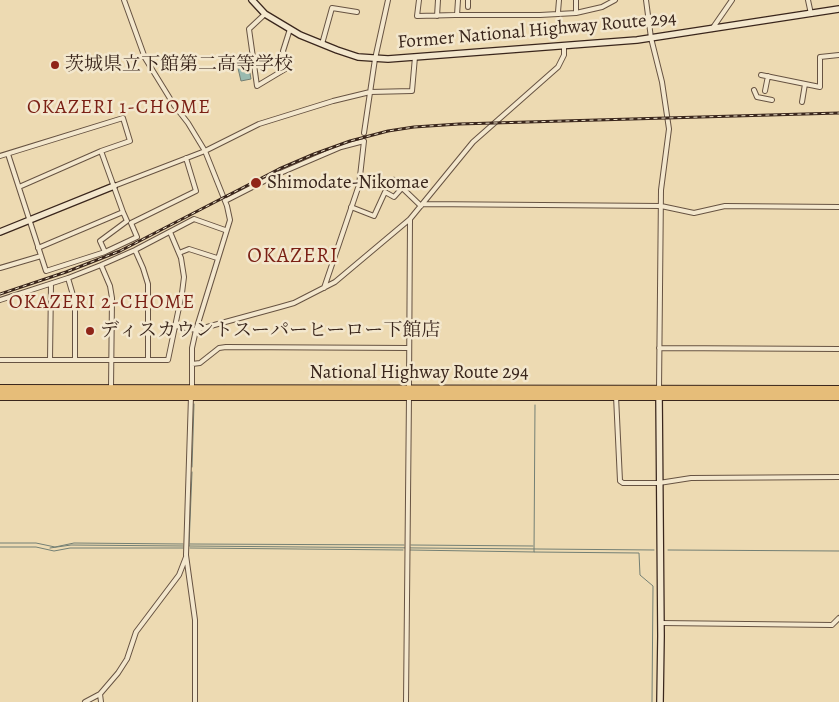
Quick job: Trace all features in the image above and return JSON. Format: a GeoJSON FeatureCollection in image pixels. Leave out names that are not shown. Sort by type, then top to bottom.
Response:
{"type":"FeatureCollection","features":[{"type":"Feature","properties":{"kind":"highway","name":"National Highway Route 294"},"geometry":{"type":"LineString","coordinates":[[0,389],[192,393]]}},
{"type":"Feature","properties":{"kind":"highway","name":"National Highway Route 294"},"geometry":{"type":"LineString","coordinates":[[0,396],[192,393],[659,393],[839,390]]}},
{"type":"Feature","properties":{"kind":"highway","name":"National Highway Route 294"},"geometry":{"type":"LineString","coordinates":[[408,393],[616,396],[659,393],[839,396]]}},
{"type":"Feature","properties":{"kind":"street"},"geometry":{"type":"LineString","coordinates":[[124,0],[145,58],[205,150],[225,201],[230,220],[217,258],[192,348],[186,555],[195,620],[195,702]]}},
{"type":"Feature","properties":{"kind":"street","name":"Former National Highway Route 294"},"geometry":{"type":"LineString","coordinates":[[252,0],[265,14],[290,29],[322,44],[358,57],[375,59],[651,38],[839,11]]}},
{"type":"Feature","properties":{"kind":"street"},"geometry":{"type":"LineString","coordinates":[[364,133],[375,59],[388,0]]}},
{"type":"Feature","properties":{"kind":"street"},"geometry":{"type":"LineString","coordinates":[[419,0],[417,16],[576,13],[602,7],[616,0]]}},
{"type":"Feature","properties":{"kind":"street"},"geometry":{"type":"LineString","coordinates":[[437,16],[438,0]]}},
{"type":"Feature","properties":{"kind":"street"},"geometry":{"type":"LineString","coordinates":[[458,0],[458,15]]}},
{"type":"Feature","properties":{"kind":"street"},"geometry":{"type":"LineString","coordinates":[[468,0],[468,7]]}},
{"type":"Feature","properties":{"kind":"street"},"geometry":{"type":"LineString","coordinates":[[558,12],[559,0]]}},
{"type":"Feature","properties":{"kind":"street"},"geometry":{"type":"LineString","coordinates":[[576,0],[576,11]]}},
{"type":"Feature","properties":{"kind":"street"},"geometry":{"type":"LineString","coordinates":[[646,0],[651,38],[662,82],[669,124],[664,159],[661,206],[659,348],[660,702]]}},
{"type":"Feature","properties":{"kind":"street"},"geometry":{"type":"LineString","coordinates":[[712,29],[732,0]]}},
{"type":"Feature","properties":{"kind":"street"},"geometry":{"type":"LineString","coordinates":[[808,0],[811,14]]}},
{"type":"Feature","properties":{"kind":"street"},"geometry":{"type":"LineString","coordinates":[[322,44],[332,8],[357,12]]}},
{"type":"Feature","properties":{"kind":"street"},"geometry":{"type":"LineString","coordinates":[[265,14],[249,29],[258,86],[286,68],[283,51],[290,29]]}},
{"type":"Feature","properties":{"kind":"street"},"geometry":{"type":"LineString","coordinates":[[176,326],[196,330],[294,303],[324,288],[348,272],[410,219],[473,142],[558,67],[564,55],[564,46]]}},
{"type":"Feature","properties":{"kind":"street"},"geometry":{"type":"LineString","coordinates":[[762,75],[820,87],[820,57],[839,55]]}},
{"type":"Feature","properties":{"kind":"street"},"geometry":{"type":"LineString","coordinates":[[0,232],[186,158],[259,124],[333,101],[370,92],[412,91],[415,57]]}},
{"type":"Feature","properties":{"kind":"street"},"geometry":{"type":"LineString","coordinates":[[765,91],[768,76]]}},
{"type":"Feature","properties":{"kind":"street"},"geometry":{"type":"LineString","coordinates":[[802,102],[806,84]]}},
{"type":"Feature","properties":{"kind":"street"},"geometry":{"type":"LineString","coordinates":[[754,90],[757,98],[772,100]]}},
{"type":"Feature","properties":{"kind":"street"},"geometry":{"type":"LineString","coordinates":[[0,156],[123,118],[130,141],[101,151],[19,187]]}},
{"type":"Feature","properties":{"kind":"street"},"geometry":{"type":"LineString","coordinates":[[225,201],[278,174],[341,147],[364,141],[360,185],[324,288]]}},
{"type":"Feature","properties":{"kind":"street"},"geometry":{"type":"LineString","coordinates":[[8,154],[46,271],[105,252],[137,237],[122,212],[101,151]]}},
{"type":"Feature","properties":{"kind":"street"},"geometry":{"type":"LineString","coordinates":[[105,252],[100,241],[129,222],[196,191],[186,158]]}},
{"type":"Feature","properties":{"kind":"street"},"geometry":{"type":"LineString","coordinates":[[394,180],[422,205],[661,206],[694,213],[725,206],[839,207]]}},
{"type":"Feature","properties":{"kind":"street"},"geometry":{"type":"LineString","coordinates":[[351,207],[374,216],[385,192],[394,196],[402,188]]}},
{"type":"Feature","properties":{"kind":"street"},"geometry":{"type":"LineString","coordinates":[[38,248],[122,212]]}},
{"type":"Feature","properties":{"kind":"street"},"geometry":{"type":"LineString","coordinates":[[0,300],[51,284],[101,265],[135,250],[194,219],[226,230]]}},
{"type":"Feature","properties":{"kind":"street"},"geometry":{"type":"LineString","coordinates":[[406,702],[410,219]]}},
{"type":"Feature","properties":{"kind":"street"},"geometry":{"type":"LineString","coordinates":[[0,360],[168,360],[183,286],[179,253],[170,232]]}},
{"type":"Feature","properties":{"kind":"street"},"geometry":{"type":"LineString","coordinates":[[179,253],[189,249],[217,258]]}},
{"type":"Feature","properties":{"kind":"street"},"geometry":{"type":"LineString","coordinates":[[135,250],[144,268],[148,284],[148,360]]}},
{"type":"Feature","properties":{"kind":"street"},"geometry":{"type":"LineString","coordinates":[[0,268],[40,256]]}},
{"type":"Feature","properties":{"kind":"street"},"geometry":{"type":"LineString","coordinates":[[101,265],[111,292],[111,390]]}},
{"type":"Feature","properties":{"kind":"street"},"geometry":{"type":"LineString","coordinates":[[68,278],[75,302],[75,360]]}},
{"type":"Feature","properties":{"kind":"street"},"geometry":{"type":"LineString","coordinates":[[50,360],[51,284]]}},
{"type":"Feature","properties":{"kind":"street"},"geometry":{"type":"LineString","coordinates":[[192,364],[200,363],[219,348],[226,347],[408,348]]}},
{"type":"Feature","properties":{"kind":"street"},"geometry":{"type":"LineString","coordinates":[[659,348],[839,349]]}},
{"type":"Feature","properties":{"kind":"street"},"geometry":{"type":"LineString","coordinates":[[616,396],[620,481],[623,483],[659,483],[691,478],[839,477]]}},
{"type":"Feature","properties":{"kind":"street"},"geometry":{"type":"LineString","coordinates":[[84,702],[100,694],[118,673],[127,659],[136,632],[179,575],[186,555]]}},
{"type":"Feature","properties":{"kind":"street"},"geometry":{"type":"LineString","coordinates":[[661,623],[832,625],[839,618]]}},
{"type":"Feature","properties":{"kind":"street"},"geometry":{"type":"LineString","coordinates":[[100,694],[102,702]]}},
{"type":"Feature","properties":{"kind":"water"},"geometry":{"type":"Polygon","coordinates":[[[248,62],[251,79],[241,81],[237,64],[248,62]]]}},
{"type":"Feature","properties":{"kind":"waterway"},"geometry":{"type":"LineString","coordinates":[[192,467],[194,404]]}},
{"type":"Feature","properties":{"kind":"waterway"},"geometry":{"type":"LineString","coordinates":[[535,405],[534,552],[639,553],[640,575],[653,586],[652,702]]}},
{"type":"Feature","properties":{"kind":"waterway"},"geometry":{"type":"LineString","coordinates":[[192,472],[189,546],[654,550]]}},
{"type":"Feature","properties":{"kind":"waterway"},"geometry":{"type":"LineString","coordinates":[[0,543],[36,543],[55,547],[74,543],[183,544]]}},
{"type":"Feature","properties":{"kind":"waterway"},"geometry":{"type":"LineString","coordinates":[[190,544],[404,545]]}},
{"type":"Feature","properties":{"kind":"waterway"},"geometry":{"type":"LineString","coordinates":[[50,548],[71,545],[183,546]]}},
{"type":"Feature","properties":{"kind":"waterway"},"geometry":{"type":"LineString","coordinates":[[411,545],[533,546]]}},
{"type":"Feature","properties":{"kind":"waterway"},"geometry":{"type":"LineString","coordinates":[[0,547],[36,547],[54,551],[70,548],[183,548]]}},
{"type":"Feature","properties":{"kind":"waterway"},"geometry":{"type":"LineString","coordinates":[[190,548],[403,550]]}},
{"type":"Feature","properties":{"kind":"waterway"},"geometry":{"type":"LineString","coordinates":[[409,550],[534,552]]}},
{"type":"Feature","properties":{"kind":"waterway"},"geometry":{"type":"LineString","coordinates":[[668,550],[839,551]]}},
{"type":"Feature","properties":{"kind":"railway"},"geometry":{"type":"LineString","coordinates":[[0,294],[66,272],[120,251],[279,169],[314,154],[350,141],[388,131],[459,124],[839,113]]}},
{"type":"Feature","properties":{"kind":"place","name":"茨城県立下館第二高等学校"},"geometry":{"type":"Point","coordinates":[55,65]}},
{"type":"Feature","properties":{"kind":"place","name":"Shimodate-Nikomae"},"geometry":{"type":"Point","coordinates":[256,183]}},
{"type":"Feature","properties":{"kind":"place","name":"ディスカウントスーパーヒーロー下館店"},"geometry":{"type":"Point","coordinates":[90,331]}},
{"type":"Feature","properties":{"kind":"district","name":"OKAZERI 1-CHOME"},"geometry":{"type":"Point","coordinates":[119,108]}},
{"type":"Feature","properties":{"kind":"district","name":"OKAZERI"},"geometry":{"type":"Point","coordinates":[293,257]}},
{"type":"Feature","properties":{"kind":"district","name":"OKAZERI 2-CHOME"},"geometry":{"type":"Point","coordinates":[102,303]}}]}
